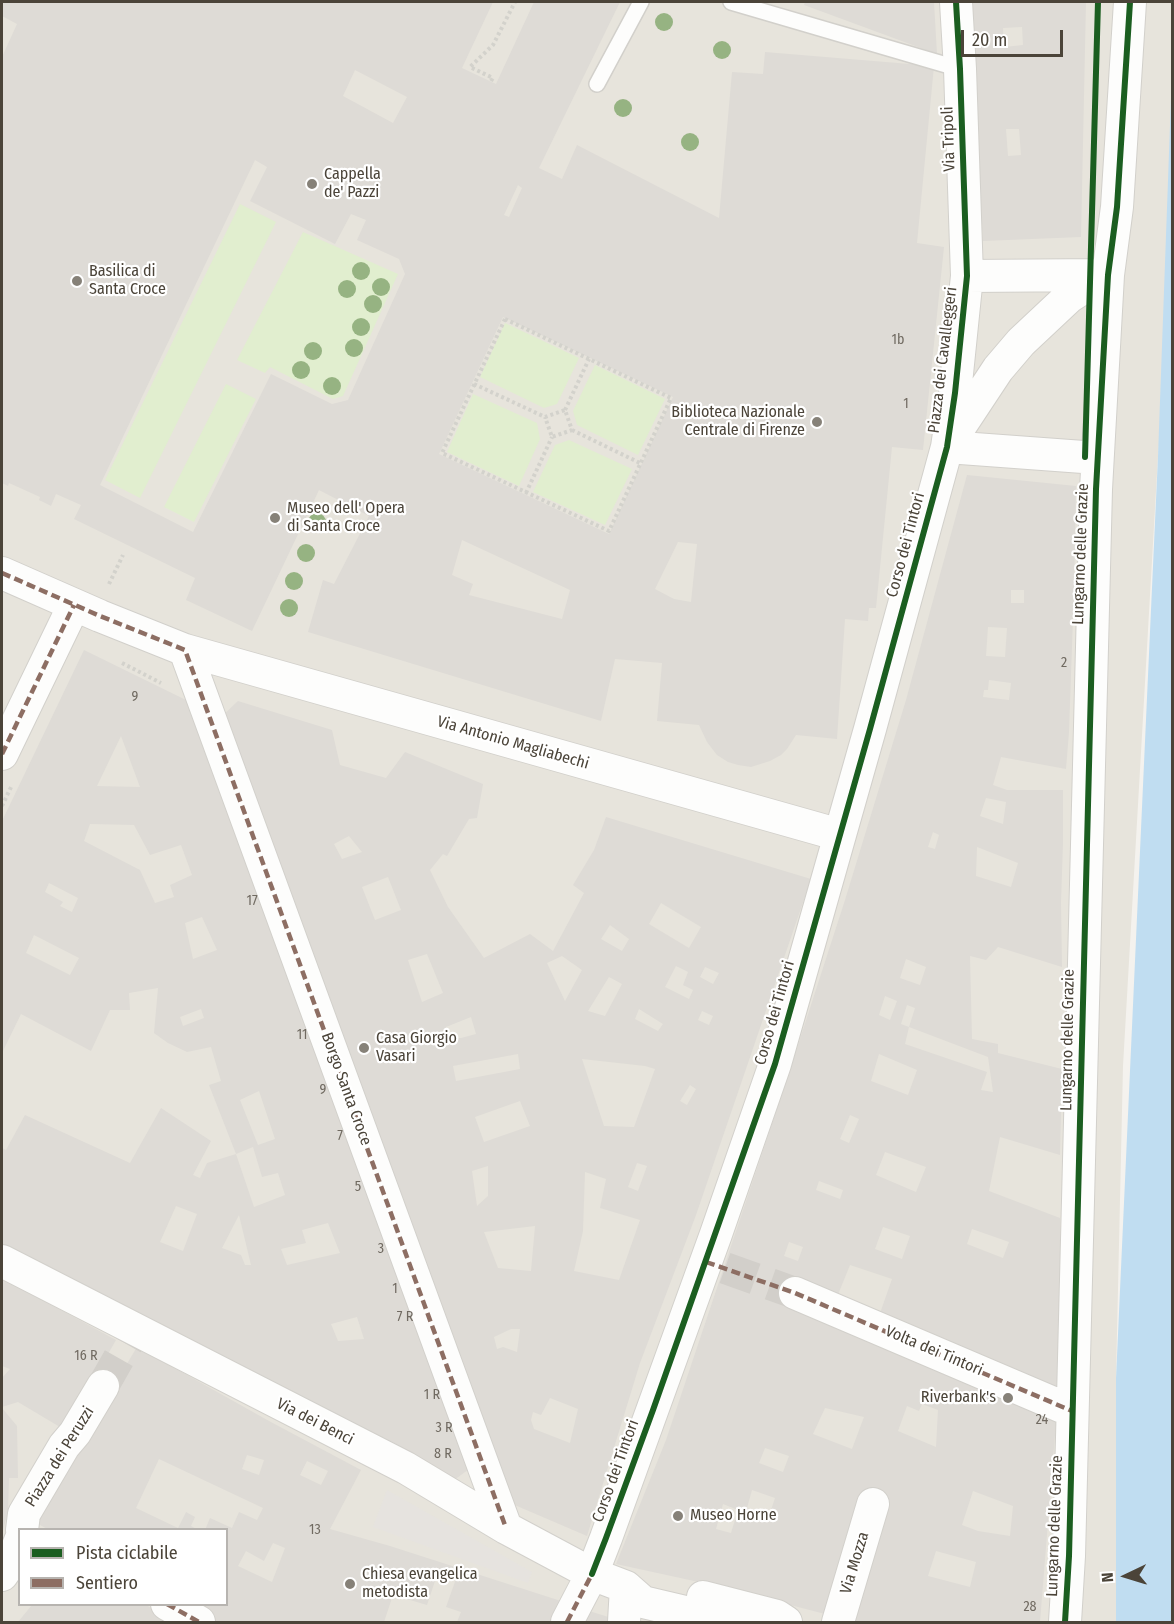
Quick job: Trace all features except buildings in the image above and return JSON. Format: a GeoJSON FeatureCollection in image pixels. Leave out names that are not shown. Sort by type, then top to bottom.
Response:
{"type":"FeatureCollection","features":[{"type":"Feature","properties":{"kind":"street","name":"Via Tripoli"},"geometry":{"type":"LineString","coordinates":[[956,2],[967,276]]}},
{"type":"Feature","properties":{"kind":"street"},"geometry":{"type":"LineString","coordinates":[[1097,458],[1108,275],[1117,207],[1130,2]]}},
{"type":"Feature","properties":{"kind":"street","name":"Piazza dei Cavalleggeri"},"geometry":{"type":"LineString","coordinates":[[946,447],[955,393],[967,276],[1108,275]]}},
{"type":"Feature","properties":{"kind":"street","name":"Piazza dei Cavalleggeri"},"geometry":{"type":"LineString","coordinates":[[946,447],[998,369],[1021,342],[1069,297],[1108,275]]}},
{"type":"Feature","properties":{"kind":"street","name":"Piazza dei Cavalleggeri"},"geometry":{"type":"LineString","coordinates":[[946,447],[1097,458]]}},
{"type":"Feature","properties":{"kind":"street","name":"Corso dei Tintori"},"geometry":{"type":"LineString","coordinates":[[567,1623],[592,1574],[711,1273],[776,1064],[946,447]]}},
{"type":"Feature","properties":{"kind":"street","name":"Lungarno delle Grazie"},"geometry":{"type":"LineString","coordinates":[[1065,1623],[1069,1556],[1097,458]]}},
{"type":"Feature","properties":{"kind":"street","name":"Via Antonio Magliabechi"},"geometry":{"type":"LineString","coordinates":[[2,573],[185,651],[840,835]]}},
{"type":"Feature","properties":{"kind":"street"},"geometry":{"type":"LineString","coordinates":[[2,754],[87,610]]}},
{"type":"Feature","properties":{"kind":"street","name":"Borgo Santa Croce"},"geometry":{"type":"LineString","coordinates":[[185,651],[506,1528]]}},
{"type":"Feature","properties":{"kind":"street","name":"Via dei Benci"},"geometry":{"type":"LineString","coordinates":[[2,1262],[131,1336],[406,1468],[506,1528],[592,1574],[626,1587],[644,1602],[728,1623]]}},
{"type":"Feature","properties":{"kind":"street","name":"Volta dei Tintori"},"geometry":{"type":"LineString","coordinates":[[795,1293],[1072,1411]]}},
{"type":"Feature","properties":{"kind":"street","name":"Piazza dei Peruzzi"},"geometry":{"type":"LineString","coordinates":[[22,1528],[24,1514],[103,1386]]}},
{"type":"Feature","properties":{"kind":"street","name":"Via Mozza"},"geometry":{"type":"LineString","coordinates":[[838,1623],[873,1504]]}},
{"type":"Feature","properties":{"kind":"street"},"geometry":{"type":"LineString","coordinates":[[2,1575],[13,1559],[18,1546]]}},
{"type":"Feature","properties":{"kind":"street","name":"Via dei Benci"},"geometry":{"type":"LineString","coordinates":[[626,1587],[650,1584],[777,1616],[786,1623]]}},
{"type":"Feature","properties":{"kind":"street"},"geometry":{"type":"LineString","coordinates":[[624,1623],[626,1587]]}},
{"type":"Feature","properties":{"kind":"street"},"geometry":{"type":"LineString","coordinates":[[169,1606],[199,1623]]}},
{"type":"Feature","properties":{"kind":"lane"},"geometry":{"type":"LineString","coordinates":[[597,84],[641,2]]}},
{"type":"Feature","properties":{"kind":"lane"},"geometry":{"type":"LineString","coordinates":[[731,2],[960,69]]}},
{"type":"Feature","properties":{"kind":"path"},"geometry":{"type":"LineString","coordinates":[[491,81],[494,78],[470,67],[494,45],[515,2]]}},
{"type":"Feature","properties":{"kind":"path"},"geometry":{"type":"LineString","coordinates":[[505,319],[588,359],[671,398],[609,531],[442,453],[505,319]]}},
{"type":"Feature","properties":{"kind":"path"},"geometry":{"type":"LineString","coordinates":[[588,359],[565,410],[572,430],[640,463]]}},
{"type":"Feature","properties":{"kind":"path"},"geometry":{"type":"LineString","coordinates":[[474,384],[545,417],[565,410]]}},
{"type":"Feature","properties":{"kind":"path"},"geometry":{"type":"LineString","coordinates":[[526,493],[552,437],[545,417]]}},
{"type":"Feature","properties":{"kind":"path"},"geometry":{"type":"LineString","coordinates":[[552,437],[572,430]]}},
{"type":"Feature","properties":{"kind":"shaded area"},"geometry":{"type":"Polygon","coordinates":[[[2,2],[1172,2],[1172,304],[1158,456],[1123,1066],[1116,1378],[1117,1622],[2,1622],[2,2]]]}},
{"type":"Feature","properties":{"kind":"shaded area"},"geometry":{"type":"Polygon","coordinates":[[[387,1490],[532,1572],[528,1583],[373,1527],[387,1490]]]}},
{"type":"Feature","properties":{"kind":"green space"},"geometry":{"type":"Polygon","coordinates":[[[240,204],[276,222],[140,498],[105,480],[240,204]]]}},
{"type":"Feature","properties":{"kind":"green space"},"geometry":{"type":"Polygon","coordinates":[[[303,232],[398,274],[343,396],[333,399],[270,367],[265,373],[237,360],[303,232]]]}},
{"type":"Feature","properties":{"kind":"green space"},"geometry":{"type":"Polygon","coordinates":[[[505,323],[579,358],[557,404],[544,408],[480,377],[505,323]]]}},
{"type":"Feature","properties":{"kind":"green space"},"geometry":{"type":"Polygon","coordinates":[[[595,365],[665,399],[638,455],[577,425],[573,411],[595,365]]]}},
{"type":"Feature","properties":{"kind":"green space"},"geometry":{"type":"Polygon","coordinates":[[[226,384],[256,399],[194,522],[164,507],[226,384]]]}},
{"type":"Feature","properties":{"kind":"green space"},"geometry":{"type":"Polygon","coordinates":[[[473,394],[537,423],[540,439],[519,486],[447,452],[473,394]]]}},
{"type":"Feature","properties":{"kind":"green space"},"geometry":{"type":"Polygon","coordinates":[[[569,440],[632,469],[605,525],[533,492],[555,445],[569,440]]]}},
{"type":"Feature","properties":{"kind":"water"},"geometry":{"type":"Polygon","coordinates":[[[1172,70],[1172,1622],[1116,1622],[1116,1378],[1158,456],[1172,70]]]}},
{"type":"Feature","properties":{"kind":"tunnel"},"geometry":{"type":"LineString","coordinates":[[725,1268],[795,1293]]}},
{"type":"Feature","properties":{"kind":"tunnel"},"geometry":{"type":"LineString","coordinates":[[103,1386],[128,1342]]}},
{"type":"Feature","properties":{"kind":"marked path"},"geometry":{"type":"LineString","coordinates":[[2,573],[185,650],[506,1528]]}},
{"type":"Feature","properties":{"kind":"marked path"},"geometry":{"type":"LineString","coordinates":[[2,754],[74,605]]}},
{"type":"Feature","properties":{"kind":"marked path"},"geometry":{"type":"LineString","coordinates":[[706,1262],[795,1293],[1072,1411]]}},
{"type":"Feature","properties":{"kind":"marked path"},"geometry":{"type":"LineString","coordinates":[[567,1622],[592,1574]]}},
{"type":"Feature","properties":{"kind":"marked path"},"geometry":{"type":"LineString","coordinates":[[171,1606],[199,1622]]}},
{"type":"Feature","properties":{"kind":"cycle path"},"geometry":{"type":"LineString","coordinates":[[592,1574],[653,1410],[775,1064],[947,447],[967,276],[956,2]]}},
{"type":"Feature","properties":{"kind":"cycle path"},"geometry":{"type":"LineString","coordinates":[[1085,457],[1098,2]]}},
{"type":"Feature","properties":{"kind":"cycle path"},"geometry":{"type":"LineString","coordinates":[[1065,1622],[1069,1556],[1096,489],[1108,275],[1117,207],[1130,2]]}},
{"type":"Feature","properties":{"kind":"place","name":"Cappella de' Pazzi"},"geometry":{"type":"Point","coordinates":[312,184]}},
{"type":"Feature","properties":{"kind":"place","name":"Basilica di Santa Croce"},"geometry":{"type":"Point","coordinates":[77,281]}},
{"type":"Feature","properties":{"kind":"place","name":"Biblioteca Nazionale Centrale di Firenze"},"geometry":{"type":"Point","coordinates":[817,422]}},
{"type":"Feature","properties":{"kind":"place","name":"Museo dell' Opera di Santa Croce"},"geometry":{"type":"Point","coordinates":[275,518]}},
{"type":"Feature","properties":{"kind":"place","name":"Casa Giorgio Vasari"},"geometry":{"type":"Point","coordinates":[364,1048]}},
{"type":"Feature","properties":{"kind":"place","name":"Riverbank's"},"geometry":{"type":"Point","coordinates":[1008,1398]}},
{"type":"Feature","properties":{"kind":"place","name":"Museo Horne"},"geometry":{"type":"Point","coordinates":[678,1516]}},
{"type":"Feature","properties":{"kind":"place","name":"Chiesa evangelica metodista"},"geometry":{"type":"Point","coordinates":[350,1584]}}]}
